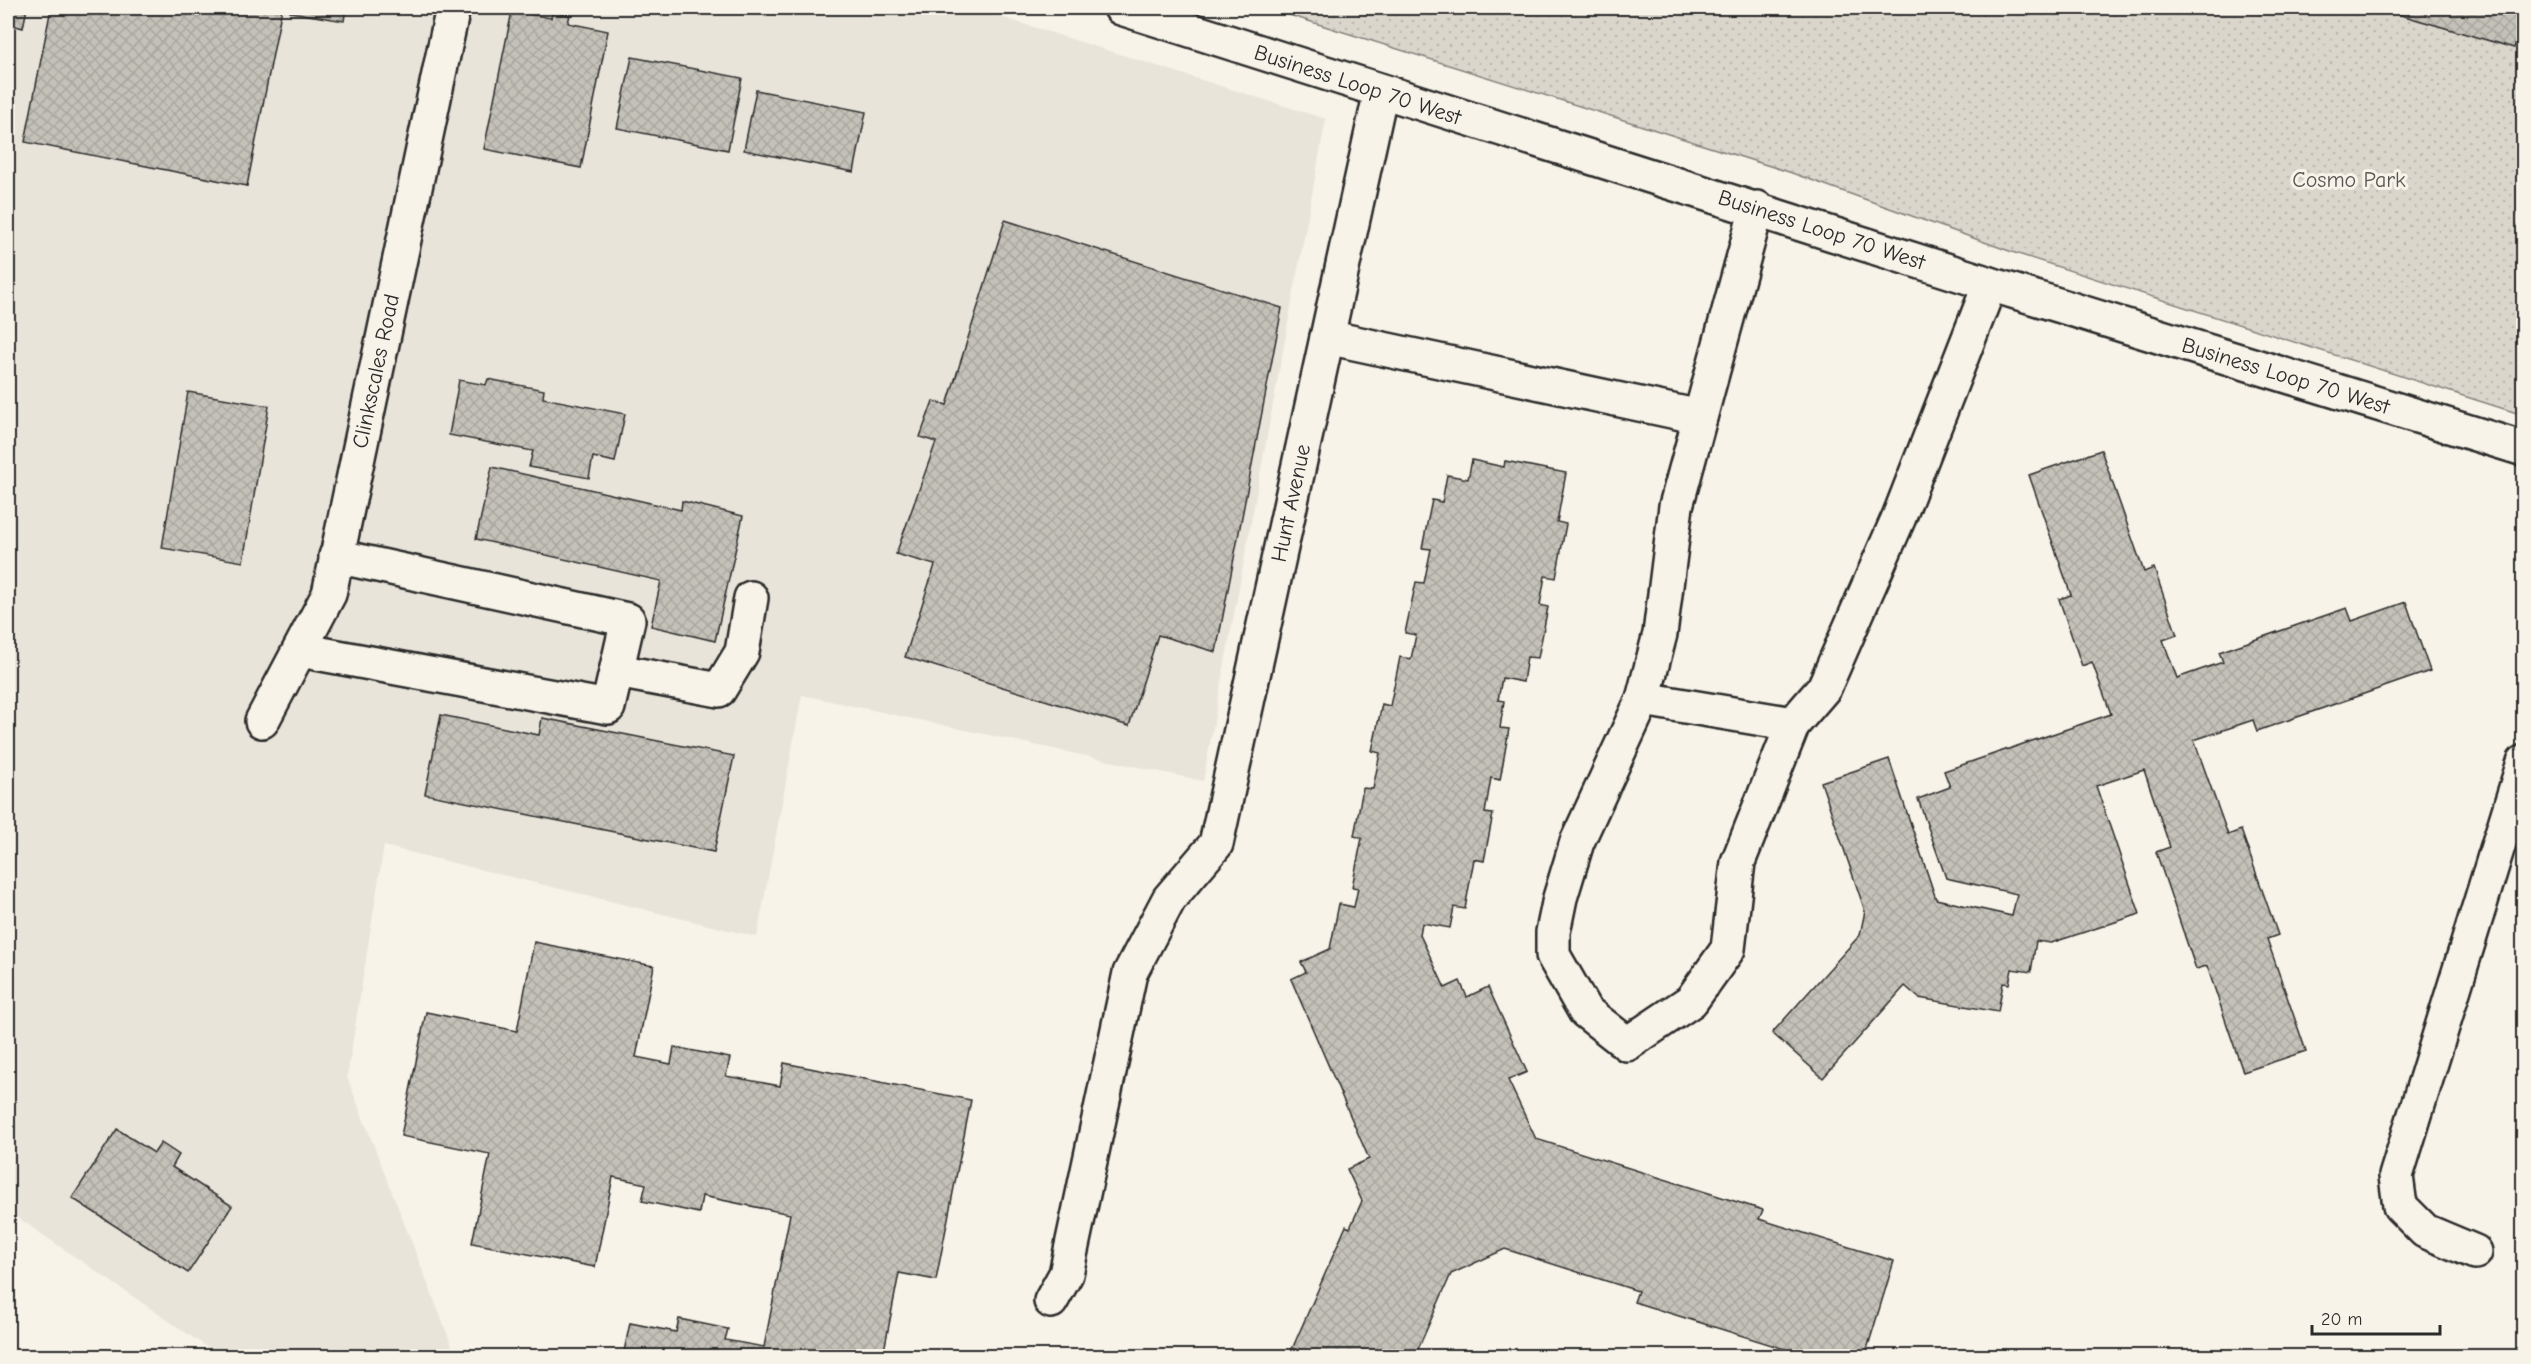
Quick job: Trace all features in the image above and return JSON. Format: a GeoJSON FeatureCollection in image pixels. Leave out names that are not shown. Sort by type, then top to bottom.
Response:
{"type":"FeatureCollection","features":[{"type":"Feature","properties":{"kind":"street","name":"Clinkscales Road"},"geometry":{"type":"LineString","coordinates":[[262,721],[329,594],[453,8]]}},
{"type":"Feature","properties":{"kind":"street","name":"Business Loop 70 West"},"geometry":{"type":"LineString","coordinates":[[1121,8],[1381,92],[1757,208],[1990,284],[2523,449]]}},
{"type":"Feature","properties":{"kind":"street","name":"Hunt Avenue"},"geometry":{"type":"LineString","coordinates":[[1051,1301],[1066,1274],[1130,972],[1169,899],[1216,843],[1381,92]]}},
{"type":"Feature","properties":{"kind":"street"},"geometry":{"type":"LineString","coordinates":[[1757,208],[1676,506],[1660,634],[1643,699],[1577,842],[1560,898],[1553,932],[1553,955],[1584,1011],[1628,1044],[1691,1001],[1728,950],[1738,862],[1793,724],[1824,688],[1899,517],[1990,284]]}},
{"type":"Feature","properties":{"kind":"street"},"geometry":{"type":"LineString","coordinates":[[1327,337],[1700,417]]}},
{"type":"Feature","properties":{"kind":"street"},"geometry":{"type":"LineString","coordinates":[[300,650],[608,707],[628,620],[336,556]]}},
{"type":"Feature","properties":{"kind":"street"},"geometry":{"type":"LineString","coordinates":[[617,671],[719,690],[742,651],[751,598]]}},
{"type":"Feature","properties":{"kind":"street"},"geometry":{"type":"LineString","coordinates":[[1643,699],[1793,724]]}},
{"type":"Feature","properties":{"kind":"street"},"geometry":{"type":"LineString","coordinates":[[2475,1252],[2425,1231],[2400,1206],[2396,1176],[2523,762]]}},
{"type":"Feature","properties":{"kind":"shaded area"},"geometry":{"type":"Polygon","coordinates":[[[8,8],[972,8],[1326,119],[1203,781],[802,695],[757,937],[384,846],[347,1077],[456,1356],[220,1356],[8,1211],[8,8]]]}},
{"type":"Feature","properties":{"kind":"green space","name":"Cosmo Park"},"geometry":{"type":"Polygon","coordinates":[[[1267,8],[2523,8],[2523,415],[2015,253],[1789,172],[1267,8]]]}},
{"type":"Feature","properties":{"kind":"building"},"geometry":{"type":"Polygon","coordinates":[[[8,8],[27,8],[23,28],[8,24],[8,8]]]}},
{"type":"Feature","properties":{"kind":"building"},"geometry":{"type":"Polygon","coordinates":[[[51,8],[282,8],[247,186],[25,142],[51,8]]]}},
{"type":"Feature","properties":{"kind":"building"},"geometry":{"type":"Polygon","coordinates":[[[290,8],[346,8],[344,21],[290,12],[290,8]]]}},
{"type":"Feature","properties":{"kind":"building"},"geometry":{"type":"Polygon","coordinates":[[[2377,8],[2524,8],[2524,16],[2514,48],[2377,8]]]}},
{"type":"Feature","properties":{"kind":"building"},"geometry":{"type":"Polygon","coordinates":[[[512,11],[551,18],[552,12],[570,15],[568,23],[608,31],[581,168],[484,149],[512,11]]]}},
{"type":"Feature","properties":{"kind":"building"},"geometry":{"type":"Polygon","coordinates":[[[632,57],[742,78],[728,150],[617,128],[632,57]]]}},
{"type":"Feature","properties":{"kind":"building"},"geometry":{"type":"Polygon","coordinates":[[[756,90],[866,112],[854,172],[744,150],[756,90]]]}},
{"type":"Feature","properties":{"kind":"building"},"geometry":{"type":"Polygon","coordinates":[[[1005,220],[1282,308],[1216,652],[1158,635],[1129,726],[905,657],[935,565],[896,554],[936,442],[920,437],[933,401],[947,405],[1005,220]]]}},
{"type":"Feature","properties":{"kind":"building"},"geometry":{"type":"Polygon","coordinates":[[[488,379],[544,390],[543,398],[625,414],[615,462],[593,457],[589,478],[529,467],[533,451],[449,435],[459,380],[486,385],[488,379]]]}},
{"type":"Feature","properties":{"kind":"building"},"geometry":{"type":"Polygon","coordinates":[[[188,392],[269,406],[243,562],[162,548],[188,392]]]}},
{"type":"Feature","properties":{"kind":"building"},"geometry":{"type":"Polygon","coordinates":[[[2101,450],[2144,572],[2154,568],[2177,635],[2163,640],[2177,678],[2223,662],[2219,652],[2347,608],[2352,621],[2406,602],[2430,671],[2257,731],[2253,720],[2194,740],[2228,835],[2241,830],[2278,935],[2267,939],[2306,1051],[2243,1072],[2207,966],[2196,969],[2156,852],[2170,847],[2144,770],[2096,786],[2140,914],[2051,943],[2036,941],[2031,972],[2012,969],[2009,984],[2003,983],[1998,1012],[1919,998],[1905,986],[1823,1078],[1772,1033],[1860,935],[1865,911],[1821,782],[1889,759],[1936,899],[2012,916],[2017,894],[1946,878],[1918,799],[1950,787],[1944,771],[2111,714],[2092,662],[2082,666],[2059,599],[2071,595],[2029,475],[2101,450]]]}},
{"type":"Feature","properties":{"kind":"building"},"geometry":{"type":"Polygon","coordinates":[[[1472,460],[1504,467],[1505,461],[1566,473],[1557,522],[1566,524],[1556,578],[1545,576],[1540,605],[1548,607],[1538,658],[1527,657],[1523,682],[1502,678],[1498,700],[1504,701],[1500,728],[1509,729],[1500,780],[1491,778],[1485,813],[1493,814],[1484,861],[1474,859],[1465,909],[1454,907],[1450,928],[1422,923],[1420,935],[1445,988],[1460,981],[1467,997],[1488,987],[1527,1072],[1508,1080],[1536,1139],[1763,1210],[1759,1219],[1894,1261],[1865,1356],[1807,1356],[1634,1302],[1638,1291],[1505,1249],[1451,1274],[1415,1356],[1289,1356],[1346,1226],[1350,1228],[1362,1201],[1347,1169],[1369,1159],[1291,979],[1306,972],[1301,962],[1330,949],[1339,904],[1354,907],[1358,888],[1352,887],[1362,838],[1354,836],[1363,788],[1373,789],[1380,753],[1372,751],[1382,704],[1390,706],[1400,657],[1411,659],[1416,635],[1405,633],[1416,582],[1424,583],[1431,549],[1422,548],[1432,500],[1442,502],[1447,475],[1468,479],[1472,460]]]}},
{"type":"Feature","properties":{"kind":"building"},"geometry":{"type":"Polygon","coordinates":[[[492,467],[681,510],[682,501],[743,516],[715,641],[651,626],[661,581],[476,539],[492,467]]]}},
{"type":"Feature","properties":{"kind":"building"},"geometry":{"type":"Polygon","coordinates":[[[441,715],[539,735],[542,718],[734,756],[714,852],[425,794],[441,715]]]}},
{"type":"Feature","properties":{"kind":"building"},"geometry":{"type":"Polygon","coordinates":[[[534,942],[654,966],[636,1057],[671,1064],[674,1047],[730,1058],[726,1076],[780,1086],[784,1063],[971,1100],[936,1280],[899,1273],[883,1356],[623,1356],[630,1323],[676,1332],[679,1319],[728,1329],[725,1340],[764,1347],[790,1214],[702,1196],[699,1213],[642,1201],[646,1184],[613,1177],[595,1267],[472,1243],[490,1154],[401,1136],[426,1012],[517,1031],[534,942]]]}},
{"type":"Feature","properties":{"kind":"building"},"geometry":{"type":"Polygon","coordinates":[[[117,1129],[154,1153],[161,1143],[179,1155],[172,1167],[232,1206],[188,1273],[72,1198],[117,1129]]]}}]}
